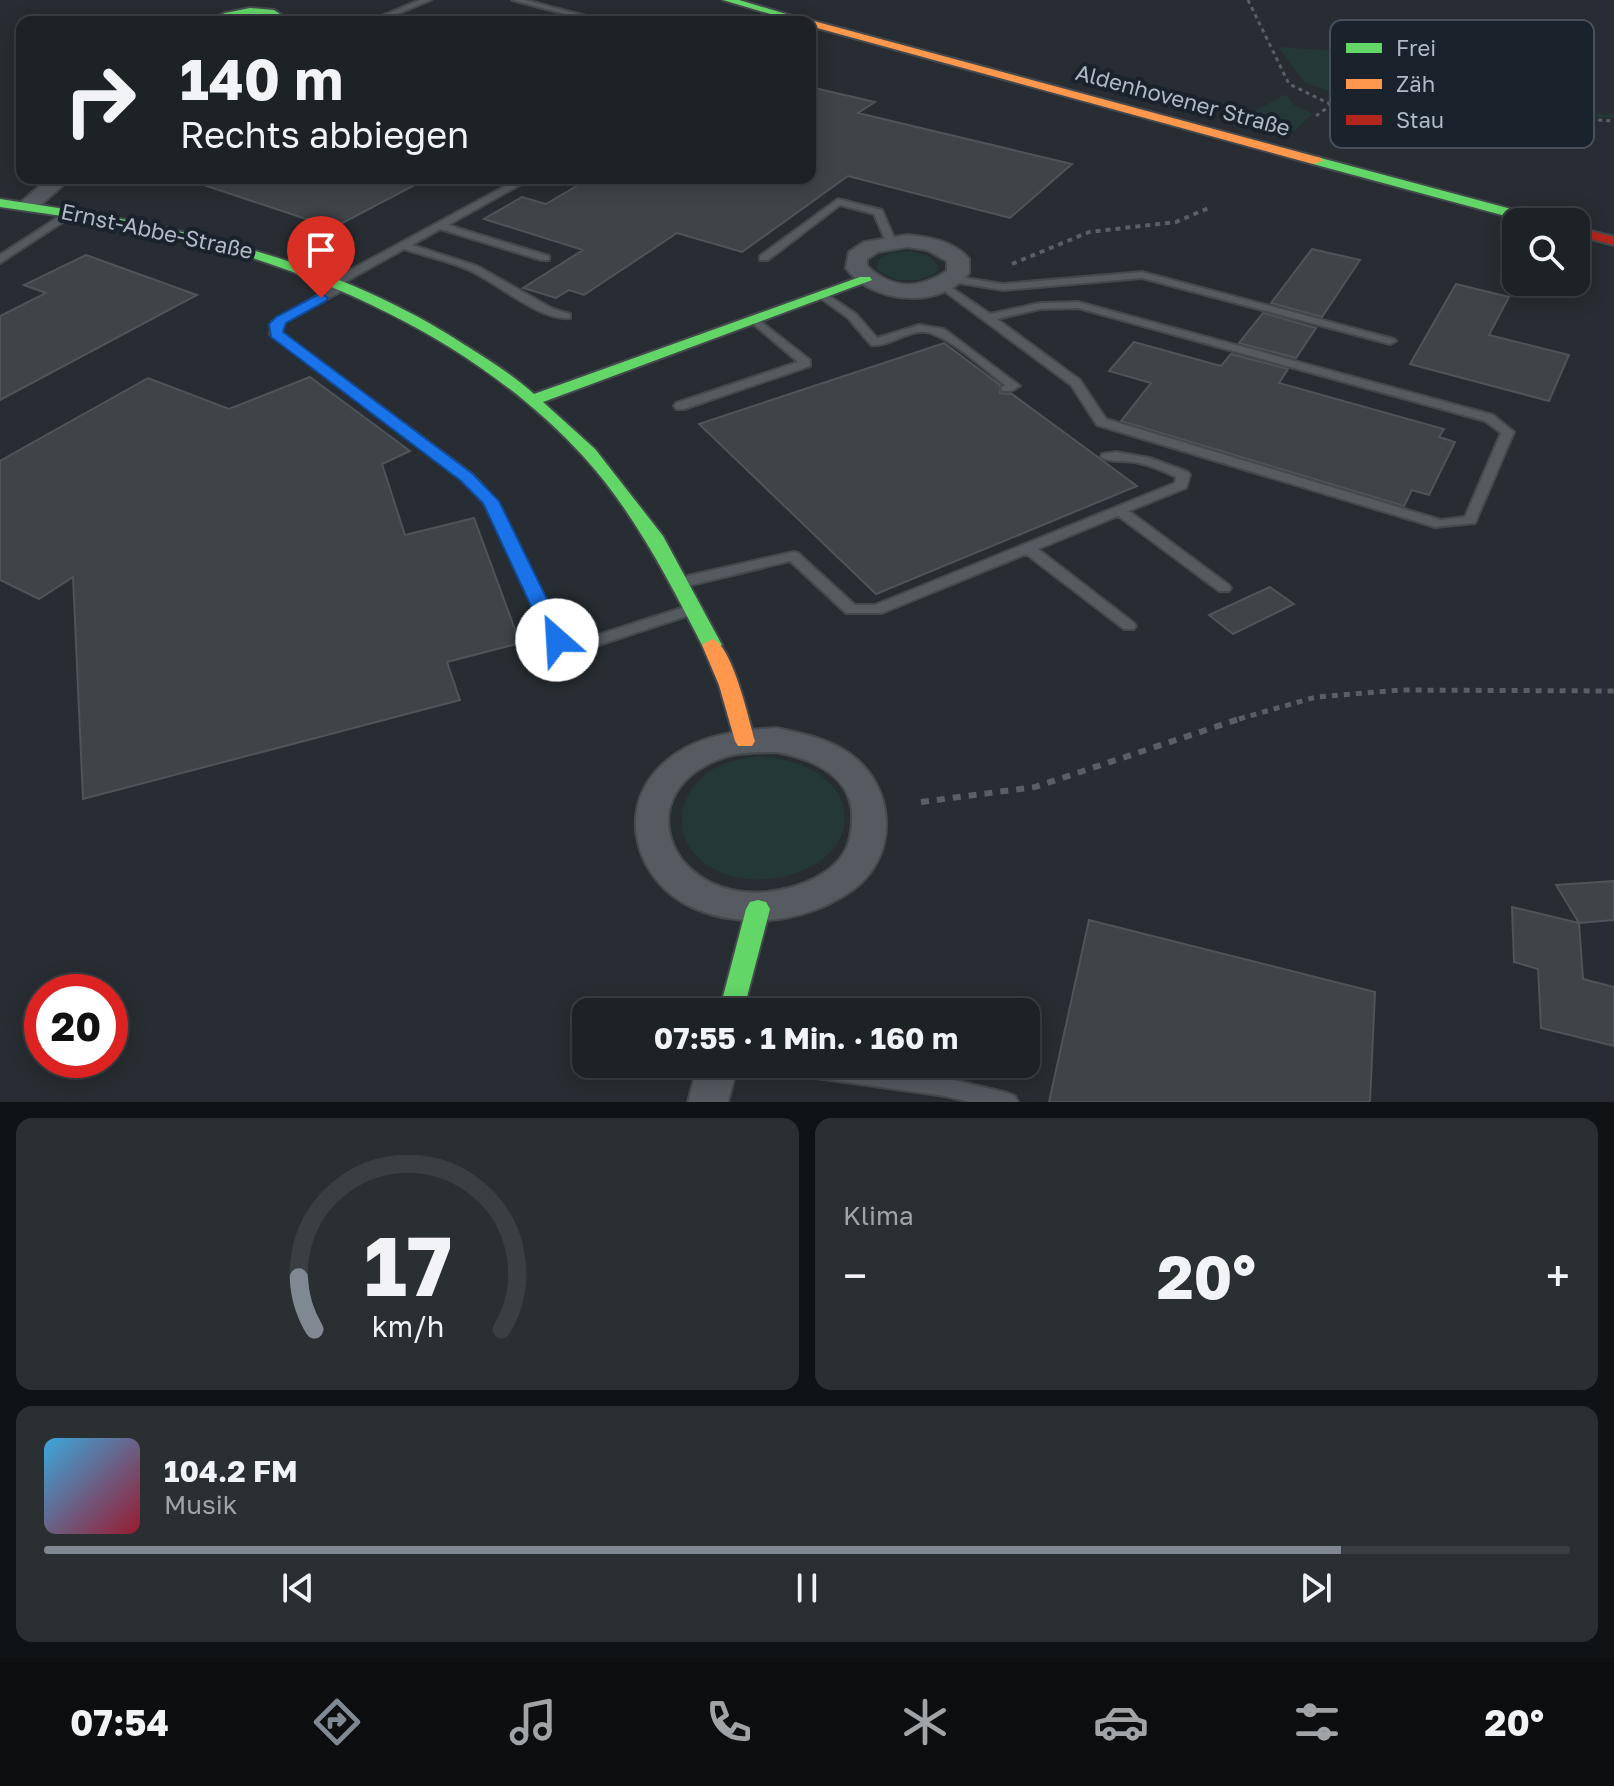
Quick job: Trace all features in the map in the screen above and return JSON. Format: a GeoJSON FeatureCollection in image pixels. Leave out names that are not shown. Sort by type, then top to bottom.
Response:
{"type":"FeatureCollection","features":[{"type":"Feature","properties":{"kind":"street","name":"Aldenhovener Straße"},"geometry":{"type":"LineString","coordinates":[[728,0],[787,16]]}},
{"type":"Feature","properties":{"kind":"street"},"geometry":{"type":"LineString","coordinates":[[226,16],[258,11],[281,16]]}},
{"type":"Feature","properties":{"kind":"street","name":"Aldenhovener Straße"},"geometry":{"type":"LineString","coordinates":[[816,24],[1502,211]]}},
{"type":"Feature","properties":{"kind":"street","name":"Ernst-Abbe-Straße"},"geometry":{"type":"LineString","coordinates":[[28,206],[54,184]]}},
{"type":"Feature","properties":{"kind":"street","name":"Ernst-Abbe-Straße"},"geometry":{"type":"LineString","coordinates":[[0,203],[71,211],[213,240],[279,259],[413,318],[472,353],[536,399],[603,468],[636,510],[694,609],[727,679],[745,741]]}},
{"type":"Feature","properties":{"kind":"street"},"geometry":{"type":"LineString","coordinates":[[1590,235],[1614,241]]}},
{"type":"Feature","properties":{"kind":"street"},"geometry":{"type":"LineString","coordinates":[[891,242],[923,242],[938,246],[958,259],[952,277],[928,289],[893,290],[865,280],[856,272],[854,265],[856,257],[864,250],[891,242]]}},
{"type":"Feature","properties":{"kind":"street"},"geometry":{"type":"LineString","coordinates":[[536,399],[865,280]]}},
{"type":"Feature","properties":{"kind":"street"},"geometry":{"type":"LineString","coordinates":[[776,740],[807,747],[835,759],[856,778],[869,801],[872,826],[865,852],[847,875],[821,894],[787,905],[758,909],[718,902],[690,890],[667,871],[654,848],[649,824],[655,800],[669,779],[689,761],[715,748],[745,741],[776,740]]}},
{"type":"Feature","properties":{"kind":"street"},"geometry":{"type":"LineString","coordinates":[[735,998],[758,909]]}},
{"type":"Feature","properties":{"kind":"street"},"geometry":{"type":"LineString","coordinates":[[708,1102],[714,1078]]}},
{"type":"Feature","properties":{"kind":"lane"},"geometry":{"type":"LineString","coordinates":[[386,16],[427,0]]}},
{"type":"Feature","properties":{"kind":"lane"},"geometry":{"type":"LineString","coordinates":[[516,0],[581,16]]}},
{"type":"Feature","properties":{"kind":"lane"},"geometry":{"type":"LineString","coordinates":[[516,184],[404,246],[281,320],[276,324],[276,334],[467,477],[490,501],[557,640],[580,646],[694,609]]}},
{"type":"Feature","properties":{"kind":"lane"},"geometry":{"type":"LineString","coordinates":[[764,258],[838,202],[878,212],[891,242]]}},
{"type":"Feature","properties":{"kind":"lane"},"geometry":{"type":"LineString","coordinates":[[0,260],[71,211]]}},
{"type":"Feature","properties":{"kind":"lane"},"geometry":{"type":"LineString","coordinates":[[440,226],[545,258]]}},
{"type":"Feature","properties":{"kind":"lane"},"geometry":{"type":"LineString","coordinates":[[404,246],[473,268],[549,311],[566,316]]}},
{"type":"Feature","properties":{"kind":"lane"},"geometry":{"type":"LineString","coordinates":[[952,277],[1003,287],[1142,275],[1390,341]]}},
{"type":"Feature","properties":{"kind":"lane"},"geometry":{"type":"LineString","coordinates":[[952,277],[989,318],[1076,383],[1101,422],[1440,524],[1470,520],[1508,432],[1489,418],[1078,305],[1040,306],[989,318]]}},
{"type":"Feature","properties":{"kind":"lane"},"geometry":{"type":"LineString","coordinates":[[823,295],[852,316],[875,343],[919,328],[940,331],[1014,386],[1007,388]]}},
{"type":"Feature","properties":{"kind":"lane"},"geometry":{"type":"LineString","coordinates":[[680,406],[806,363],[755,320]]}},
{"type":"Feature","properties":{"kind":"lane"},"geometry":{"type":"LineString","coordinates":[[678,583],[793,556],[851,610],[877,610],[1181,485],[1183,475],[1117,455],[1107,457]]}},
{"type":"Feature","properties":{"kind":"lane"},"geometry":{"type":"LineString","coordinates":[[1119,510],[1224,588]]}},
{"type":"Feature","properties":{"kind":"lane"},"geometry":{"type":"LineString","coordinates":[[1028,548],[1129,626]]}},
{"type":"Feature","properties":{"kind":"lane"},"geometry":{"type":"LineString","coordinates":[[880,1078],[945,1087],[1008,1102]]}},
{"type":"Feature","properties":{"kind":"path"},"geometry":{"type":"LineString","coordinates":[[1248,0],[1289,84],[1330,104]]}},
{"type":"Feature","properties":{"kind":"path"},"geometry":{"type":"LineString","coordinates":[[1316,116],[1330,106]]}},
{"type":"Feature","properties":{"kind":"path"},"geometry":{"type":"LineString","coordinates":[[1594,120],[1614,121]]}},
{"type":"Feature","properties":{"kind":"path"},"geometry":{"type":"LineString","coordinates":[[952,277],[1007,267],[1054,242],[1116,227],[1167,225],[1191,220],[1211,207]]}},
{"type":"Feature","properties":{"kind":"path"},"geometry":{"type":"LineString","coordinates":[[921,802],[1035,787],[1248,716],[1316,697],[1401,690],[1614,691]]}},
{"type":"Feature","properties":{"kind":"green space"},"geometry":{"type":"Polygon","coordinates":[[[1278,47],[1330,50],[1330,92],[1304,82],[1278,47]]]}},
{"type":"Feature","properties":{"kind":"green space"},"geometry":{"type":"Polygon","coordinates":[[[1286,94],[1294,105],[1313,114],[1285,139],[1231,124],[1286,94]]]}},
{"type":"Feature","properties":{"kind":"green space"},"geometry":{"type":"Polygon","coordinates":[[[1614,114],[1614,118],[1594,117],[1594,115],[1614,114]]]}},
{"type":"Feature","properties":{"kind":"green space"},"geometry":{"type":"Polygon","coordinates":[[[910,251],[929,256],[938,265],[938,270],[924,278],[908,281],[891,278],[877,269],[878,260],[890,253],[910,251]]]}},
{"type":"Feature","properties":{"kind":"green space"},"geometry":{"type":"Polygon","coordinates":[[[759,756],[796,763],[823,777],[839,796],[845,817],[840,838],[826,857],[801,871],[766,879],[735,877],[707,865],[696,855],[683,832],[684,807],[696,783],[707,773],[725,764],[759,756]]]}},
{"type":"Feature","properties":{"kind":"building"},"geometry":{"type":"Polygon","coordinates":[[[816,88],[875,102],[858,113],[1072,164],[1010,218],[848,176],[742,252],[677,233],[584,295],[569,290],[556,298],[523,288],[583,250],[484,219],[522,197],[546,204],[580,184],[816,184],[816,88]]]}},
{"type":"Feature","properties":{"kind":"building"},"geometry":{"type":"Polygon","coordinates":[[[201,184],[417,184],[333,228],[201,184]]]}},
{"type":"Feature","properties":{"kind":"building"},"geometry":{"type":"Polygon","coordinates":[[[1312,249],[1360,260],[1322,317],[1271,303],[1312,249]]]}},
{"type":"Feature","properties":{"kind":"building"},"geometry":{"type":"Polygon","coordinates":[[[86,255],[197,295],[0,400],[0,316],[46,293],[24,285],[86,255]]]}},
{"type":"Feature","properties":{"kind":"building"},"geometry":{"type":"Polygon","coordinates":[[[1456,284],[1509,297],[1489,335],[1569,355],[1549,401],[1410,364],[1456,284]]]}},
{"type":"Feature","properties":{"kind":"building"},"geometry":{"type":"Polygon","coordinates":[[[1263,313],[1316,328],[1296,358],[1239,343],[1263,313]]]}},
{"type":"Feature","properties":{"kind":"building"},"geometry":{"type":"Polygon","coordinates":[[[1134,342],[1221,366],[1231,354],[1288,369],[1279,383],[1444,429],[1439,437],[1455,442],[1429,495],[1412,490],[1404,506],[1121,421],[1151,383],[1109,371],[1134,342]]]}},
{"type":"Feature","properties":{"kind":"building"},"geometry":{"type":"Polygon","coordinates":[[[944,343],[1000,385],[1000,393],[1012,394],[1137,486],[876,594],[699,424],[944,343]]]}},
{"type":"Feature","properties":{"kind":"building"},"geometry":{"type":"Polygon","coordinates":[[[310,377],[410,451],[382,464],[405,535],[474,518],[520,643],[447,662],[460,700],[83,799],[73,577],[39,599],[0,580],[0,461],[148,378],[229,409],[310,377]]]}},
{"type":"Feature","properties":{"kind":"building"},"geometry":{"type":"Polygon","coordinates":[[[1270,587],[1294,604],[1233,634],[1209,615],[1270,587]]]}},
{"type":"Feature","properties":{"kind":"building"},"geometry":{"type":"Polygon","coordinates":[[[1614,881],[1614,920],[1579,923],[1556,885],[1614,881]]]}},
{"type":"Feature","properties":{"kind":"building"},"geometry":{"type":"Polygon","coordinates":[[[1512,907],[1579,923],[1583,979],[1614,987],[1614,1046],[1541,1028],[1538,969],[1514,962],[1512,907]]]}},
{"type":"Feature","properties":{"kind":"building"},"geometry":{"type":"Polygon","coordinates":[[[1089,920],[1375,992],[1370,1102],[1049,1102],[1089,920]]]}},
{"type":"Feature","properties":{"kind":"traffic: fast"},"geometry":{"type":"LineString","coordinates":[[728,0],[786,16]]}},
{"type":"Feature","properties":{"kind":"traffic: fast"},"geometry":{"type":"LineString","coordinates":[[226,16],[250,11],[279,16]]}},
{"type":"Feature","properties":{"kind":"traffic: fast"},"geometry":{"type":"LineString","coordinates":[[1317,161],[1502,211]]}},
{"type":"Feature","properties":{"kind":"traffic: fast"},"geometry":{"type":"LineString","coordinates":[[0,203],[114,220],[223,244],[326,279],[423,324],[511,381],[589,453],[657,540],[712,645]]}},
{"type":"Feature","properties":{"kind":"traffic: fast"},"geometry":{"type":"LineString","coordinates":[[536,399],[865,280]]}},
{"type":"Feature","properties":{"kind":"traffic: fast"},"geometry":{"type":"LineString","coordinates":[[735,998],[758,909]]}},
{"type":"Feature","properties":{"kind":"traffic: slow"},"geometry":{"type":"LineString","coordinates":[[816,25],[1317,161]]}},
{"type":"Feature","properties":{"kind":"traffic: slow"},"geometry":{"type":"LineString","coordinates":[[712,645],[729,685],[745,741]]}},
{"type":"Feature","properties":{"kind":"traffic: jam"},"geometry":{"type":"LineString","coordinates":[[1590,235],[1614,241]]}},
{"type":"Feature","properties":{"kind":"route"},"geometry":{"type":"LineString","coordinates":[[321,298],[276,324],[276,334],[467,477],[490,501],[557,640]]}}]}
